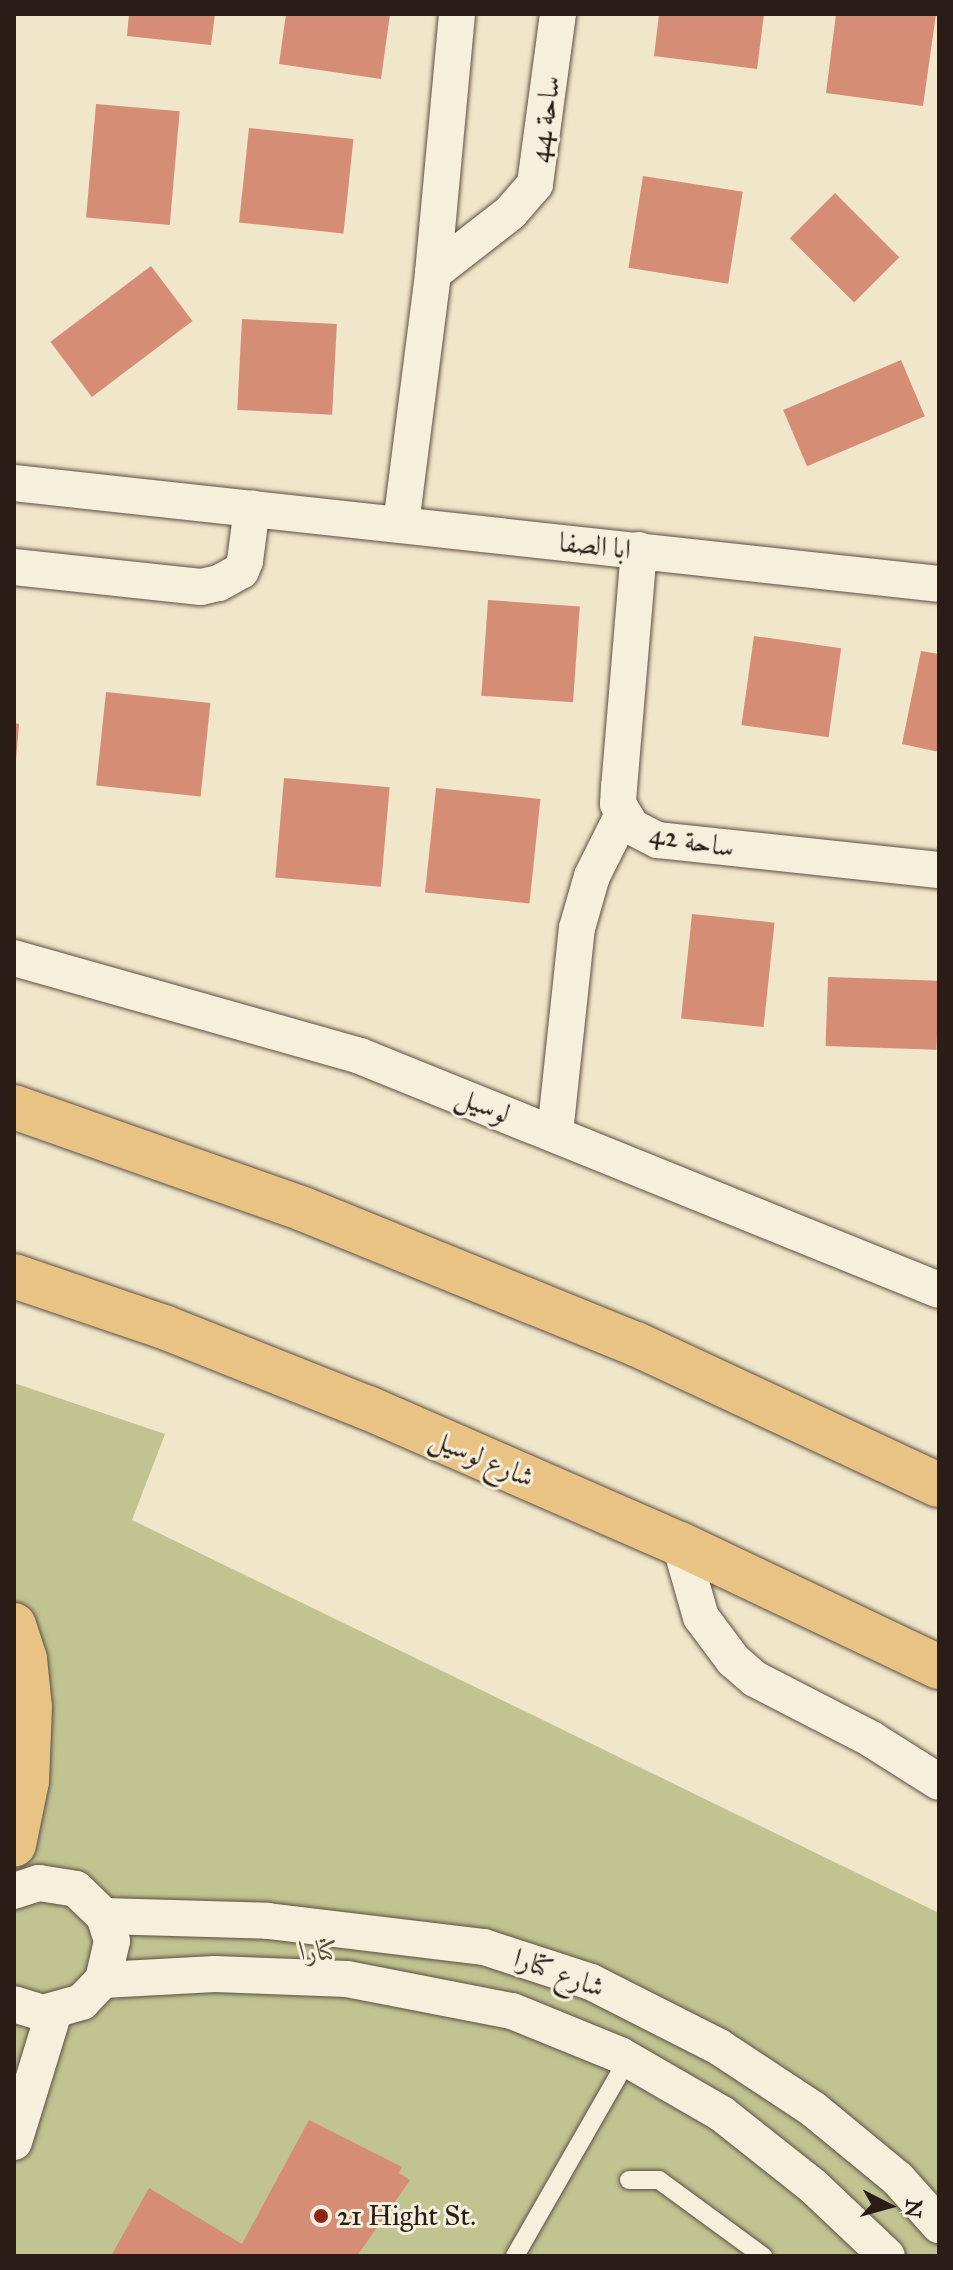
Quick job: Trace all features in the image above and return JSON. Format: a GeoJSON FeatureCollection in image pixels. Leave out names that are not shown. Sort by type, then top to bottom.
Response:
{"type":"FeatureCollection","features":[{"type":"Feature","properties":{"kind":"highway"},"geometry":{"type":"LineString","coordinates":[[14,1107],[303,1209],[593,1327],[939,1485]]}},
{"type":"Feature","properties":{"kind":"highway","name":"شارع لوسيل"},"geometry":{"type":"LineString","coordinates":[[14,1276],[164,1327],[368,1408],[680,1544],[939,1667]]}},
{"type":"Feature","properties":{"kind":"highway"},"geometry":{"type":"LineString","coordinates":[[14,1625],[25,1659],[30,1707],[27,1781],[14,1845]]}},
{"type":"Feature","properties":{"kind":"street"},"geometry":{"type":"LineString","coordinates":[[401,524],[433,273],[457,14]]}},
{"type":"Feature","properties":{"kind":"street","name":"ساحة 44"},"geometry":{"type":"LineString","coordinates":[[433,273],[510,213],[535,184],[544,148],[558,14]]}},
{"type":"Feature","properties":{"kind":"street","name":"ابا الصفا"},"geometry":{"type":"LineString","coordinates":[[14,483],[939,584]]}},
{"type":"Feature","properties":{"kind":"street"},"geometry":{"type":"LineString","coordinates":[[14,567],[201,587],[219,583],[241,571],[252,508]]}},
{"type":"Feature","properties":{"kind":"street","name":"ساحة 42"},"geometry":{"type":"LineString","coordinates":[[639,550],[619,786],[622,816],[644,836],[658,840],[939,870]]}},
{"type":"Feature","properties":{"kind":"street"},"geometry":{"type":"LineString","coordinates":[[555,1133],[577,928],[592,876],[622,816]]}},
{"type":"Feature","properties":{"kind":"street","name":"لوسيل"},"geometry":{"type":"LineString","coordinates":[[14,958],[360,1056],[939,1290]]}},
{"type":"Feature","properties":{"kind":"street"},"geometry":{"type":"LineString","coordinates":[[680,1544],[701,1617],[733,1660],[755,1679],[871,1739],[939,1782]]}},
{"type":"Feature","properties":{"kind":"street"},"geometry":{"type":"LineString","coordinates":[[14,1891],[39,1883],[64,1884],[87,1895],[104,1916],[111,1955],[103,1980],[82,2002],[54,2012],[14,2004]]}},
{"type":"Feature","properties":{"kind":"street","name":"شارع كتارا"},"geometry":{"type":"LineString","coordinates":[[104,1916],[239,1919],[348,1930],[484,1947],[565,1972],[643,2005],[752,2067],[857,2142],[939,2225]]}},
{"type":"Feature","properties":{"kind":"street","name":"شارع كتارا"},"geometry":{"type":"LineString","coordinates":[[103,1980],[215,1974],[347,1979],[512,2011],[628,2059],[722,2114],[770,2149],[887,2256]]}},
{"type":"Feature","properties":{"kind":"street"},"geometry":{"type":"LineString","coordinates":[[14,2142],[54,2012]]}},
{"type":"Feature","properties":{"kind":"lane"},"geometry":{"type":"LineString","coordinates":[[515,2256],[628,2059]]}},
{"type":"Feature","properties":{"kind":"lane"},"geometry":{"type":"LineString","coordinates":[[629,2180],[659,2180],[763,2256]]}},
{"type":"Feature","properties":{"kind":"green space","name":"كتارا"},"geometry":{"type":"Polygon","coordinates":[[[14,1383],[165,1434],[132,1520],[939,1913],[939,2256],[14,2256],[14,1383]]]}},
{"type":"Feature","properties":{"kind":"building"},"geometry":{"type":"Polygon","coordinates":[[[129,14],[215,14],[211,45],[127,36],[129,14]]]}},
{"type":"Feature","properties":{"kind":"building"},"geometry":{"type":"Polygon","coordinates":[[[286,14],[390,14],[381,79],[279,64],[286,14]]]}},
{"type":"Feature","properties":{"kind":"building"},"geometry":{"type":"Polygon","coordinates":[[[659,14],[764,14],[757,69],[654,56],[659,14]]]}},
{"type":"Feature","properties":{"kind":"building"},"geometry":{"type":"Polygon","coordinates":[[[836,14],[936,14],[923,106],[826,93],[836,14]]]}},
{"type":"Feature","properties":{"kind":"building"},"geometry":{"type":"Polygon","coordinates":[[[96,104],[180,111],[170,225],[86,218],[96,104]]]}},
{"type":"Feature","properties":{"kind":"building"},"geometry":{"type":"Polygon","coordinates":[[[249,128],[353,139],[343,233],[239,222],[249,128]]]}},
{"type":"Feature","properties":{"kind":"building"},"geometry":{"type":"Polygon","coordinates":[[[643,176],[743,192],[728,284],[628,268],[643,176]]]}},
{"type":"Feature","properties":{"kind":"building"},"geometry":{"type":"Polygon","coordinates":[[[835,193],[899,257],[854,303],[790,238],[835,193]]]}},
{"type":"Feature","properties":{"kind":"building"},"geometry":{"type":"Polygon","coordinates":[[[151,266],[193,321],[92,397],[50,342],[151,266]]]}},
{"type":"Feature","properties":{"kind":"building"},"geometry":{"type":"Polygon","coordinates":[[[242,319],[337,324],[332,415],[237,410],[242,319]]]}},
{"type":"Feature","properties":{"kind":"building"},"geometry":{"type":"Polygon","coordinates":[[[901,360],[925,416],[807,466],[783,410],[901,360]]]}},
{"type":"Feature","properties":{"kind":"building"},"geometry":{"type":"Polygon","coordinates":[[[488,600],[580,606],[573,702],[481,696],[488,600]]]}},
{"type":"Feature","properties":{"kind":"building"},"geometry":{"type":"Polygon","coordinates":[[[754,636],[841,648],[829,737],[741,725],[754,636]]]}},
{"type":"Feature","properties":{"kind":"building"},"geometry":{"type":"Polygon","coordinates":[[[921,651],[939,654],[939,752],[902,744],[921,651]]]}},
{"type":"Feature","properties":{"kind":"building"},"geometry":{"type":"Polygon","coordinates":[[[106,692],[210,703],[201,796],[96,785],[106,692]]]}},
{"type":"Feature","properties":{"kind":"building"},"geometry":{"type":"Polygon","coordinates":[[[14,723],[19,724],[16,760],[14,760],[14,723]]]}},
{"type":"Feature","properties":{"kind":"building"},"geometry":{"type":"Polygon","coordinates":[[[284,778],[390,787],[381,887],[275,878],[284,778]]]}},
{"type":"Feature","properties":{"kind":"building"},"geometry":{"type":"Polygon","coordinates":[[[436,788],[540,799],[529,903],[425,892],[436,788]]]}},
{"type":"Feature","properties":{"kind":"building"},"geometry":{"type":"Polygon","coordinates":[[[692,914],[775,923],[764,1027],[681,1018],[692,914]]]}},
{"type":"Feature","properties":{"kind":"building"},"geometry":{"type":"Polygon","coordinates":[[[828,977],[939,981],[937,1050],[826,1046],[828,977]]]}},
{"type":"Feature","properties":{"kind":"building","name":"21 Hight St."},"geometry":{"type":"Polygon","coordinates":[[[309,2120],[402,2167],[399,2173],[410,2180],[357,2256],[111,2256],[149,2188],[242,2244],[309,2120]]]}},
{"type":"Feature","properties":{"kind":"place","name":"21 Hight St."},"geometry":{"type":"Point","coordinates":[321,2216]}}]}
